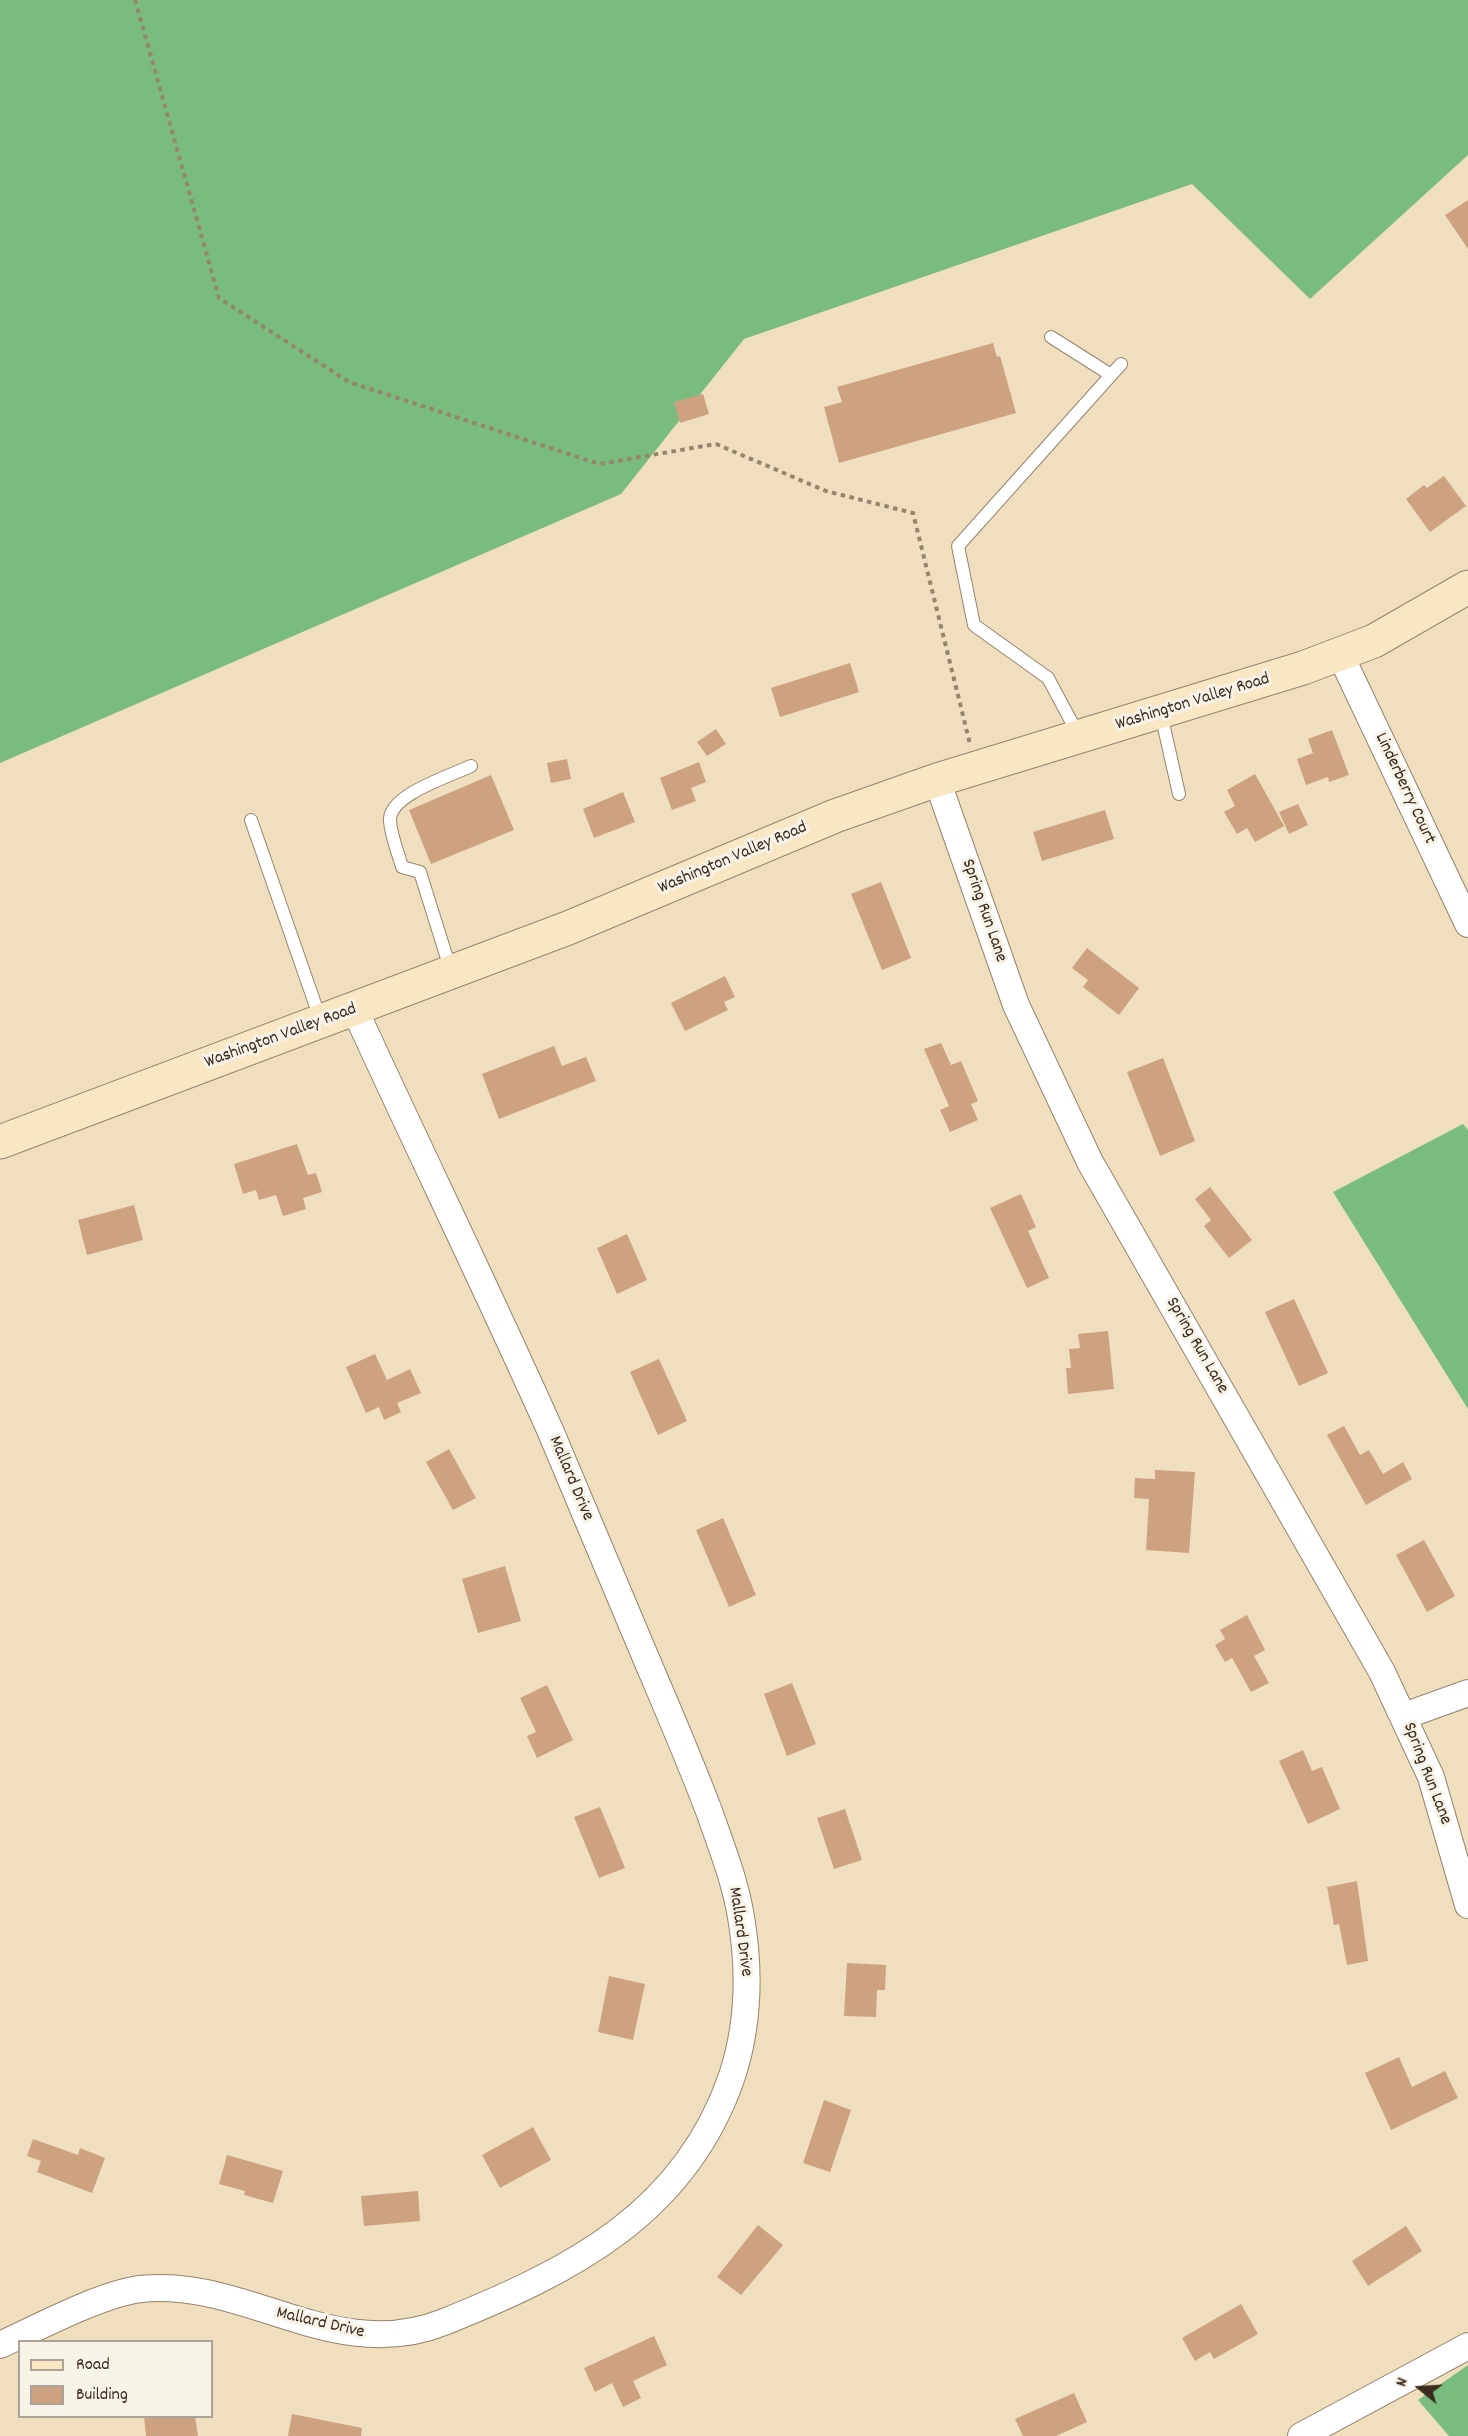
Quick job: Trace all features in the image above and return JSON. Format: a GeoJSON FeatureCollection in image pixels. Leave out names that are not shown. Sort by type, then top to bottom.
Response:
{"type":"FeatureCollection","features":[{"type":"Feature","properties":{"kind":"street","name":"Washington Valley Road"},"geometry":{"type":"LineString","coordinates":[[0,1142],[568,928],[835,816],[937,780],[1161,713],[1340,654],[1374,641],[1468,587]]}},
{"type":"Feature","properties":{"kind":"street","name":"Linderberry Court"},"geometry":{"type":"LineString","coordinates":[[1340,654],[1468,924]]}},
{"type":"Feature","properties":{"kind":"street","name":"Spring Run Lane"},"geometry":{"type":"LineString","coordinates":[[937,780],[1016,1005],[1090,1161],[1382,1672],[1431,1777],[1468,1905]]}},
{"type":"Feature","properties":{"kind":"street","name":"Mallard Drive"},"geometry":{"type":"LineString","coordinates":[[2,2340],[111,2296],[139,2289],[170,2289],[200,2293],[360,2336],[391,2336],[439,2325],[568,2266],[616,2236],[642,2214],[674,2179],[706,2135],[732,2076],[744,2025],[748,1967],[740,1912],[727,1860],[690,1761],[550,1430],[355,1010]]}},
{"type":"Feature","properties":{"kind":"street"},"geometry":{"type":"LineString","coordinates":[[1404,1716],[1468,1693]]}},
{"type":"Feature","properties":{"kind":"street"},"geometry":{"type":"LineString","coordinates":[[1301,2436],[1468,2346]]}},
{"type":"Feature","properties":{"kind":"lane"},"geometry":{"type":"LineString","coordinates":[[1051,338],[1111,375]]}},
{"type":"Feature","properties":{"kind":"lane"},"geometry":{"type":"LineString","coordinates":[[1080,737],[1048,678],[974,626],[958,546],[1121,364]]}},
{"type":"Feature","properties":{"kind":"lane"},"geometry":{"type":"LineString","coordinates":[[1161,713],[1179,794]]}},
{"type":"Feature","properties":{"kind":"lane"},"geometry":{"type":"LineString","coordinates":[[452,972],[420,872],[402,867],[390,815],[401,798],[471,766]]}},
{"type":"Feature","properties":{"kind":"lane"},"geometry":{"type":"LineString","coordinates":[[251,820],[321,1022]]}},
{"type":"Feature","properties":{"kind":"path"},"geometry":{"type":"LineString","coordinates":[[135,0],[219,298],[349,382],[599,464],[716,444],[826,491],[913,513],[976,768]]}},
{"type":"Feature","properties":{"kind":"green space"},"geometry":{"type":"Polygon","coordinates":[[[0,0],[1468,0],[1468,155],[1310,299],[1192,184],[744,339],[621,494],[0,763],[0,0]]]}},
{"type":"Feature","properties":{"kind":"green space"},"geometry":{"type":"Polygon","coordinates":[[[1463,1124],[1468,1130],[1468,1409],[1333,1192],[1463,1124]]]}},
{"type":"Feature","properties":{"kind":"green space"},"geometry":{"type":"Polygon","coordinates":[[[1468,2365],[1468,2436],[1449,2436],[1418,2400],[1468,2365]]]}},
{"type":"Feature","properties":{"kind":"building"},"geometry":{"type":"Polygon","coordinates":[[[1468,200],[1468,249],[1445,215],[1468,200]]]}},
{"type":"Feature","properties":{"kind":"building"},"geometry":{"type":"Polygon","coordinates":[[[993,343],[997,357],[1000,356],[1016,413],[839,463],[824,407],[842,402],[837,387],[993,343]]]}},
{"type":"Feature","properties":{"kind":"building"},"geometry":{"type":"Polygon","coordinates":[[[703,394],[709,414],[680,423],[674,402],[703,394]]]}},
{"type":"Feature","properties":{"kind":"building"},"geometry":{"type":"Polygon","coordinates":[[[1444,476],[1466,506],[1430,532],[1406,499],[1424,485],[1427,488],[1444,476]]]}},
{"type":"Feature","properties":{"kind":"building"},"geometry":{"type":"Polygon","coordinates":[[[850,663],[859,692],[780,717],[771,688],[850,663]]]}},
{"type":"Feature","properties":{"kind":"building"},"geometry":{"type":"Polygon","coordinates":[[[716,729],[726,744],[707,756],[697,742],[716,729]]]}},
{"type":"Feature","properties":{"kind":"building"},"geometry":{"type":"Polygon","coordinates":[[[1332,730],[1349,775],[1329,782],[1328,777],[1306,785],[1297,759],[1313,753],[1308,739],[1332,730]]]}},
{"type":"Feature","properties":{"kind":"building"},"geometry":{"type":"Polygon","coordinates":[[[567,759],[571,779],[551,783],[547,763],[567,759]]]}},
{"type":"Feature","properties":{"kind":"building"},"geometry":{"type":"Polygon","coordinates":[[[699,762],[706,782],[691,788],[696,801],[672,810],[660,778],[699,762]]]}},
{"type":"Feature","properties":{"kind":"building"},"geometry":{"type":"Polygon","coordinates":[[[1255,774],[1284,826],[1255,842],[1247,828],[1237,834],[1224,812],[1235,806],[1227,790],[1255,774]]]}},
{"type":"Feature","properties":{"kind":"building"},"geometry":{"type":"Polygon","coordinates":[[[491,775],[514,830],[431,864],[409,810],[491,775]]]}},
{"type":"Feature","properties":{"kind":"building"},"geometry":{"type":"Polygon","coordinates":[[[623,792],[635,822],[594,838],[583,809],[623,792]]]}},
{"type":"Feature","properties":{"kind":"building"},"geometry":{"type":"Polygon","coordinates":[[[1298,804],[1308,825],[1289,834],[1279,812],[1298,804]]]}},
{"type":"Feature","properties":{"kind":"building"},"geometry":{"type":"Polygon","coordinates":[[[1105,810],[1114,839],[1042,861],[1033,832],[1105,810]]]}},
{"type":"Feature","properties":{"kind":"building"},"geometry":{"type":"Polygon","coordinates":[[[881,882],[911,958],[882,970],[851,894],[881,882]]]}},
{"type":"Feature","properties":{"kind":"building"},"geometry":{"type":"Polygon","coordinates":[[[1087,948],[1139,988],[1119,1015],[1083,987],[1088,980],[1072,968],[1087,948]]]}},
{"type":"Feature","properties":{"kind":"building"},"geometry":{"type":"Polygon","coordinates":[[[725,976],[735,997],[724,1002],[728,1010],[685,1031],[671,1003],[725,976]]]}},
{"type":"Feature","properties":{"kind":"building"},"geometry":{"type":"Polygon","coordinates":[[[941,1043],[951,1065],[961,1061],[978,1101],[971,1104],[978,1120],[950,1132],[940,1110],[949,1106],[924,1049],[941,1043]]]}},
{"type":"Feature","properties":{"kind":"building"},"geometry":{"type":"Polygon","coordinates":[[[554,1046],[562,1066],[586,1057],[596,1081],[499,1119],[482,1074],[554,1046]]]}},
{"type":"Feature","properties":{"kind":"building"},"geometry":{"type":"Polygon","coordinates":[[[1163,1058],[1195,1141],[1160,1156],[1127,1072],[1163,1058]]]}},
{"type":"Feature","properties":{"kind":"building"},"geometry":{"type":"Polygon","coordinates":[[[297,1144],[308,1175],[316,1173],[322,1192],[303,1198],[306,1209],[283,1216],[276,1195],[259,1200],[256,1190],[243,1194],[234,1164],[297,1144]]]}},
{"type":"Feature","properties":{"kind":"building"},"geometry":{"type":"Polygon","coordinates":[[[1210,1187],[1252,1240],[1229,1258],[1204,1226],[1211,1220],[1195,1199],[1210,1187]]]}},
{"type":"Feature","properties":{"kind":"building"},"geometry":{"type":"Polygon","coordinates":[[[1021,1194],[1036,1227],[1028,1231],[1049,1278],[1027,1288],[990,1208],[1021,1194]]]}},
{"type":"Feature","properties":{"kind":"building"},"geometry":{"type":"Polygon","coordinates":[[[134,1205],[143,1240],[87,1255],[78,1220],[134,1205]]]}},
{"type":"Feature","properties":{"kind":"building"},"geometry":{"type":"Polygon","coordinates":[[[627,1234],[647,1280],[617,1294],[597,1248],[627,1234]]]}},
{"type":"Feature","properties":{"kind":"building"},"geometry":{"type":"Polygon","coordinates":[[[1294,1299],[1328,1373],[1299,1386],[1265,1312],[1294,1299]]]}},
{"type":"Feature","properties":{"kind":"building"},"geometry":{"type":"Polygon","coordinates":[[[1108,1331],[1114,1389],[1068,1394],[1066,1368],[1071,1368],[1069,1349],[1080,1348],[1078,1334],[1108,1331]]]}},
{"type":"Feature","properties":{"kind":"building"},"geometry":{"type":"Polygon","coordinates":[[[375,1354],[387,1380],[410,1369],[421,1393],[397,1403],[401,1412],[384,1420],[379,1407],[366,1413],[346,1367],[375,1354]]]}},
{"type":"Feature","properties":{"kind":"building"},"geometry":{"type":"Polygon","coordinates":[[[659,1359],[687,1421],[658,1435],[630,1372],[659,1359]]]}},
{"type":"Feature","properties":{"kind":"building"},"geometry":{"type":"Polygon","coordinates":[[[1344,1426],[1360,1455],[1369,1450],[1383,1474],[1403,1462],[1412,1479],[1366,1505],[1327,1435],[1344,1426]]]}},
{"type":"Feature","properties":{"kind":"building"},"geometry":{"type":"Polygon","coordinates":[[[449,1449],[476,1498],[453,1510],[426,1462],[449,1449]]]}},
{"type":"Feature","properties":{"kind":"building"},"geometry":{"type":"Polygon","coordinates":[[[1155,1470],[1195,1472],[1189,1553],[1146,1550],[1149,1499],[1134,1498],[1135,1478],[1155,1479],[1155,1470]]]}},
{"type":"Feature","properties":{"kind":"building"},"geometry":{"type":"Polygon","coordinates":[[[723,1518],[756,1595],[729,1607],[696,1530],[723,1518]]]}},
{"type":"Feature","properties":{"kind":"building"},"geometry":{"type":"Polygon","coordinates":[[[1424,1540],[1455,1596],[1427,1612],[1396,1555],[1424,1540]]]}},
{"type":"Feature","properties":{"kind":"building"},"geometry":{"type":"Polygon","coordinates":[[[505,1566],[521,1621],[478,1633],[462,1579],[505,1566]]]}},
{"type":"Feature","properties":{"kind":"building"},"geometry":{"type":"Polygon","coordinates":[[[1247,1615],[1265,1650],[1254,1656],[1269,1683],[1251,1692],[1232,1658],[1225,1662],[1215,1645],[1225,1639],[1220,1630],[1247,1615]]]}},
{"type":"Feature","properties":{"kind":"building"},"geometry":{"type":"Polygon","coordinates":[[[792,1683],[816,1744],[787,1756],[764,1694],[792,1683]]]}},
{"type":"Feature","properties":{"kind":"building"},"geometry":{"type":"Polygon","coordinates":[[[547,1685],[573,1740],[537,1758],[527,1736],[536,1732],[520,1698],[547,1685]]]}},
{"type":"Feature","properties":{"kind":"building"},"geometry":{"type":"Polygon","coordinates":[[[1303,1750],[1312,1771],[1322,1767],[1340,1809],[1308,1824],[1279,1761],[1303,1750]]]}},
{"type":"Feature","properties":{"kind":"building"},"geometry":{"type":"Polygon","coordinates":[[[600,1807],[625,1868],[599,1878],[574,1817],[600,1807]]]}},
{"type":"Feature","properties":{"kind":"building"},"geometry":{"type":"Polygon","coordinates":[[[845,1809],[862,1860],[834,1869],[817,1818],[845,1809]]]}},
{"type":"Feature","properties":{"kind":"building"},"geometry":{"type":"Polygon","coordinates":[[[1357,1881],[1368,1961],[1347,1965],[1339,1924],[1334,1925],[1327,1887],[1357,1881]]]}},
{"type":"Feature","properties":{"kind":"building"},"geometry":{"type":"Polygon","coordinates":[[[847,1963],[886,1965],[885,1990],[877,1990],[876,2017],[844,2016],[847,1963]]]}},
{"type":"Feature","properties":{"kind":"building"},"geometry":{"type":"Polygon","coordinates":[[[609,1976],[645,1984],[633,2040],[598,2032],[609,1976]]]}},
{"type":"Feature","properties":{"kind":"building"},"geometry":{"type":"Polygon","coordinates":[[[1399,2057],[1412,2087],[1445,2071],[1458,2098],[1391,2130],[1365,2073],[1399,2057]]]}},
{"type":"Feature","properties":{"kind":"building"},"geometry":{"type":"Polygon","coordinates":[[[824,2100],[851,2110],[830,2172],[803,2163],[824,2100]]]}},
{"type":"Feature","properties":{"kind":"building"},"geometry":{"type":"Polygon","coordinates":[[[533,2127],[551,2160],[500,2188],[482,2155],[533,2127]]]}},
{"type":"Feature","properties":{"kind":"building"},"geometry":{"type":"Polygon","coordinates":[[[33,2139],[78,2155],[80,2148],[105,2158],[92,2193],[37,2172],[41,2161],[27,2156],[33,2139]]]}},
{"type":"Feature","properties":{"kind":"building"},"geometry":{"type":"Polygon","coordinates":[[[227,2155],[283,2171],[273,2203],[244,2195],[245,2191],[219,2184],[227,2155]]]}},
{"type":"Feature","properties":{"kind":"building"},"geometry":{"type":"Polygon","coordinates":[[[418,2191],[420,2221],[364,2226],[361,2196],[418,2191]]]}},
{"type":"Feature","properties":{"kind":"building"},"geometry":{"type":"Polygon","coordinates":[[[758,2225],[783,2245],[741,2295],[717,2277],[758,2225]]]}},
{"type":"Feature","properties":{"kind":"building"},"geometry":{"type":"Polygon","coordinates":[[[1406,2226],[1422,2251],[1368,2286],[1352,2261],[1406,2226]]]}},
{"type":"Feature","properties":{"kind":"building"},"geometry":{"type":"Polygon","coordinates":[[[1241,2304],[1258,2334],[1214,2359],[1210,2352],[1195,2361],[1182,2338],[1241,2304]]]}},
{"type":"Feature","properties":{"kind":"building"},"geometry":{"type":"Polygon","coordinates":[[[654,2336],[667,2365],[633,2381],[641,2398],[623,2407],[612,2383],[595,2392],[584,2368],[654,2336]]]}},
{"type":"Feature","properties":{"kind":"building"},"geometry":{"type":"Polygon","coordinates":[[[1074,2393],[1087,2422],[1056,2436],[1023,2436],[1015,2419],[1074,2393]]]}},
{"type":"Feature","properties":{"kind":"building"},"geometry":{"type":"Polygon","coordinates":[[[292,2414],[362,2428],[361,2436],[288,2436],[292,2414]]]}},
{"type":"Feature","properties":{"kind":"building"},"geometry":{"type":"Polygon","coordinates":[[[144,2418],[195,2418],[198,2436],[146,2436],[144,2418]]]}}]}
